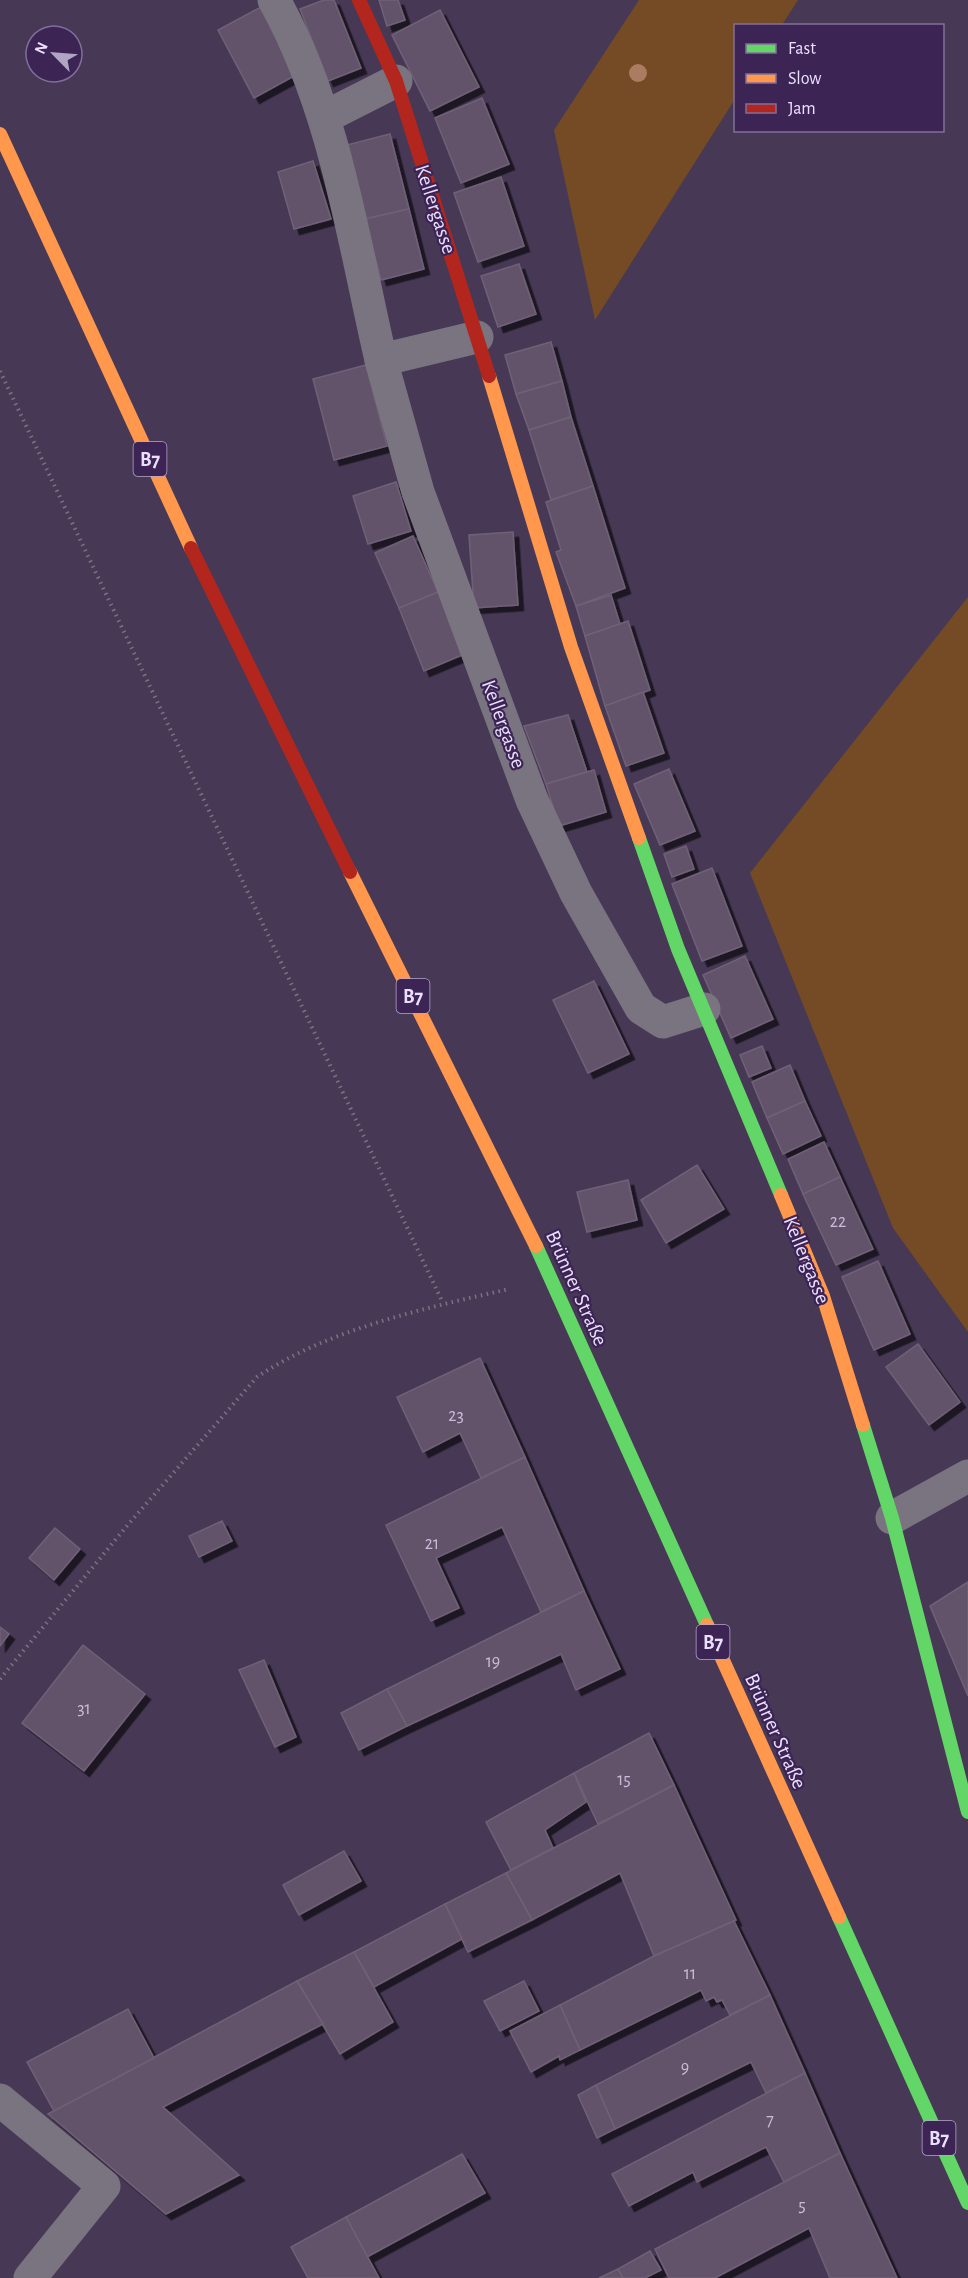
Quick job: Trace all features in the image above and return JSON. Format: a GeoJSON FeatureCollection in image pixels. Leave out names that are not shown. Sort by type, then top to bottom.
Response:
{"type":"FeatureCollection","features":[{"type":"Feature","properties":{"kind":"main road","name":"Kellergasse"},"geometry":{"type":"LineString","coordinates":[[359,0],[396,81],[571,647],[678,949],[823,1296],[892,1518],[968,1812]]}},
{"type":"Feature","properties":{"kind":"main road","name":"Brünner Straße"},"geometry":{"type":"LineString","coordinates":[[0,134],[226,624],[519,1209],[968,2203]]}},
{"type":"Feature","properties":{"kind":"street","name":"Kellergasse"},"geometry":{"type":"LineString","coordinates":[[274,0],[290,29],[325,117],[381,360],[418,492],[532,800],[576,893],[641,1008],[663,1022],[704,1009]]}},
{"type":"Feature","properties":{"kind":"street"},"geometry":{"type":"LineString","coordinates":[[325,117],[396,81]]}},
{"type":"Feature","properties":{"kind":"street"},"geometry":{"type":"LineString","coordinates":[[381,360],[477,337]]}},
{"type":"Feature","properties":{"kind":"street"},"geometry":{"type":"LineString","coordinates":[[892,1518],[968,1476]]}},
{"type":"Feature","properties":{"kind":"street"},"geometry":{"type":"LineString","coordinates":[[0,2100],[104,2186],[30,2278]]}},
{"type":"Feature","properties":{"kind":"path"},"geometry":{"type":"LineString","coordinates":[[0,371],[443,1303]]}},
{"type":"Feature","properties":{"kind":"path"},"geometry":{"type":"LineString","coordinates":[[0,1679],[126,1527],[257,1377],[280,1362],[330,1340],[443,1303],[550,1279]]}},
{"type":"Feature","properties":{"kind":"shaded area"},"geometry":{"type":"Polygon","coordinates":[[[639,0],[798,0],[783,24],[734,24],[734,101],[595,320],[554,130],[639,0]]]}},
{"type":"Feature","properties":{"kind":"shaded area"},"geometry":{"type":"Polygon","coordinates":[[[968,597],[968,1332],[893,1228],[750,873],[968,597]]]}},
{"type":"Feature","properties":{"kind":"building"},"geometry":{"type":"Polygon","coordinates":[[[324,0],[334,0],[361,68],[328,81],[300,9],[324,0]]]}},
{"type":"Feature","properties":{"kind":"building"},"geometry":{"type":"Polygon","coordinates":[[[379,0],[398,0],[405,20],[387,26],[379,0]]]}},
{"type":"Feature","properties":{"kind":"building"},"geometry":{"type":"Polygon","coordinates":[[[261,7],[296,75],[254,98],[218,30],[261,7]]]}},
{"type":"Feature","properties":{"kind":"building"},"geometry":{"type":"Polygon","coordinates":[[[440,10],[479,87],[430,111],[392,35],[440,10]]]}},
{"type":"Feature","properties":{"kind":"building"},"geometry":{"type":"Polygon","coordinates":[[[482,98],[509,164],[461,183],[435,118],[482,98]]]}},
{"type":"Feature","properties":{"kind":"building"},"geometry":{"type":"Polygon","coordinates":[[[390,134],[409,209],[365,219],[347,145],[390,134]]]}},
{"type":"Feature","properties":{"kind":"building"},"geometry":{"type":"Polygon","coordinates":[[[313,161],[331,219],[294,229],[278,172],[313,161]]]}},
{"type":"Feature","properties":{"kind":"building"},"geometry":{"type":"Polygon","coordinates":[[[501,177],[524,246],[478,262],[454,193],[501,177]]]}},
{"type":"Feature","properties":{"kind":"building"},"geometry":{"type":"Polygon","coordinates":[[[409,209],[424,269],[381,280],[365,219],[409,209]]]}},
{"type":"Feature","properties":{"kind":"building"},"geometry":{"type":"Polygon","coordinates":[[[519,264],[536,314],[498,327],[481,276],[519,264]]]}},
{"type":"Feature","properties":{"kind":"building"},"geometry":{"type":"Polygon","coordinates":[[[551,342],[562,381],[516,394],[505,355],[551,342]]]}},
{"type":"Feature","properties":{"kind":"building"},"geometry":{"type":"Polygon","coordinates":[[[366,365],[387,446],[334,460],[313,379],[366,365]]]}},
{"type":"Feature","properties":{"kind":"building"},"geometry":{"type":"Polygon","coordinates":[[[562,381],[571,417],[529,430],[516,394],[562,381]]]}},
{"type":"Feature","properties":{"kind":"building"},"geometry":{"type":"Polygon","coordinates":[[[571,417],[593,486],[551,500],[529,430],[571,417]]]}},
{"type":"Feature","properties":{"kind":"building"},"geometry":{"type":"Polygon","coordinates":[[[396,482],[411,531],[368,544],[353,496],[396,482]]]}},
{"type":"Feature","properties":{"kind":"building"},"geometry":{"type":"Polygon","coordinates":[[[593,486],[625,588],[576,606],[556,552],[561,550],[546,502],[593,486]]]}},
{"type":"Feature","properties":{"kind":"building"},"geometry":{"type":"Polygon","coordinates":[[[513,532],[518,605],[474,608],[469,535],[513,532]]]}},
{"type":"Feature","properties":{"kind":"building"},"geometry":{"type":"Polygon","coordinates":[[[413,536],[438,592],[399,608],[375,553],[413,536]]]}},
{"type":"Feature","properties":{"kind":"building"},"geometry":{"type":"Polygon","coordinates":[[[438,592],[462,655],[424,671],[399,608],[438,592]]]}},
{"type":"Feature","properties":{"kind":"building"},"geometry":{"type":"Polygon","coordinates":[[[611,595],[620,624],[585,636],[576,606],[611,595]]]}},
{"type":"Feature","properties":{"kind":"building"},"geometry":{"type":"Polygon","coordinates":[[[628,621],[650,690],[605,706],[585,636],[628,621]]]}},
{"type":"Feature","properties":{"kind":"building"},"geometry":{"type":"Polygon","coordinates":[[[643,692],[664,753],[626,766],[605,706],[643,692]]]}},
{"type":"Feature","properties":{"kind":"building"},"geometry":{"type":"Polygon","coordinates":[[[568,715],[587,772],[546,784],[524,726],[568,715]]]}},
{"type":"Feature","properties":{"kind":"building"},"geometry":{"type":"Polygon","coordinates":[[[669,769],[695,831],[660,845],[634,784],[669,769]]]}},
{"type":"Feature","properties":{"kind":"building"},"geometry":{"type":"Polygon","coordinates":[[[594,770],[606,812],[559,826],[546,784],[594,770]]]}},
{"type":"Feature","properties":{"kind":"building"},"geometry":{"type":"Polygon","coordinates":[[[686,846],[694,869],[672,877],[664,854],[686,846]]]}},
{"type":"Feature","properties":{"kind":"building"},"geometry":{"type":"Polygon","coordinates":[[[712,868],[742,946],[702,961],[672,884],[712,868]]]}},
{"type":"Feature","properties":{"kind":"building"},"geometry":{"type":"Polygon","coordinates":[[[745,956],[773,1019],[731,1038],[703,975],[745,956]]]}},
{"type":"Feature","properties":{"kind":"building"},"geometry":{"type":"Polygon","coordinates":[[[594,981],[629,1054],[588,1073],[553,1000],[594,981]]]}},
{"type":"Feature","properties":{"kind":"building"},"geometry":{"type":"Polygon","coordinates":[[[762,1046],[771,1068],[749,1077],[740,1055],[762,1046]]]}},
{"type":"Feature","properties":{"kind":"building"},"geometry":{"type":"Polygon","coordinates":[[[790,1065],[805,1101],[767,1118],[752,1082],[790,1065]]]}},
{"type":"Feature","properties":{"kind":"building"},"geometry":{"type":"Polygon","coordinates":[[[805,1101],[821,1136],[783,1154],[767,1118],[805,1101]]]}},
{"type":"Feature","properties":{"kind":"building"},"geometry":{"type":"Polygon","coordinates":[[[824,1142],[840,1177],[803,1194],[788,1159],[824,1142]]]}},
{"type":"Feature","properties":{"kind":"building"},"geometry":{"type":"Polygon","coordinates":[[[697,1165],[724,1209],[666,1243],[641,1200],[697,1165]]]}},
{"type":"Feature","properties":{"kind":"building"},"geometry":{"type":"Polygon","coordinates":[[[840,1177],[873,1249],[836,1265],[803,1194],[840,1177]]]}},
{"type":"Feature","properties":{"kind":"building"},"geometry":{"type":"Polygon","coordinates":[[[628,1180],[637,1220],[587,1232],[577,1192],[628,1180]]]}},
{"type":"Feature","properties":{"kind":"building"},"geometry":{"type":"Polygon","coordinates":[[[878,1261],[910,1334],[874,1350],[842,1277],[878,1261]]]}},
{"type":"Feature","properties":{"kind":"building"},"geometry":{"type":"Polygon","coordinates":[[[918,1344],[960,1402],[929,1425],[886,1367],[918,1344]]]}},
{"type":"Feature","properties":{"kind":"building"},"geometry":{"type":"Polygon","coordinates":[[[480,1358],[525,1457],[481,1478],[460,1433],[423,1452],[397,1397],[480,1358]]]}},
{"type":"Feature","properties":{"kind":"building"},"geometry":{"type":"Polygon","coordinates":[[[525,1457],[584,1591],[541,1612],[502,1527],[436,1558],[459,1608],[431,1621],[386,1525],[525,1457]]]}},
{"type":"Feature","properties":{"kind":"building"},"geometry":{"type":"Polygon","coordinates":[[[222,1521],[232,1541],[199,1557],[189,1536],[222,1521]]]}},
{"type":"Feature","properties":{"kind":"building"},"geometry":{"type":"Polygon","coordinates":[[[55,1528],[80,1549],[54,1580],[29,1558],[55,1528]]]}},
{"type":"Feature","properties":{"kind":"building"},"geometry":{"type":"Polygon","coordinates":[[[968,1582],[968,1696],[930,1606],[968,1582]]]}},
{"type":"Feature","properties":{"kind":"building"},"geometry":{"type":"Polygon","coordinates":[[[584,1591],[620,1669],[576,1690],[561,1654],[407,1726],[387,1689],[584,1591]]]}},
{"type":"Feature","properties":{"kind":"building"},"geometry":{"type":"Polygon","coordinates":[[[0,1627],[9,1634],[0,1646],[0,1627]]]}},
{"type":"Feature","properties":{"kind":"building"},"geometry":{"type":"Polygon","coordinates":[[[83,1645],[145,1694],[84,1771],[22,1723],[83,1645]]]}},
{"type":"Feature","properties":{"kind":"building"},"geometry":{"type":"Polygon","coordinates":[[[264,1660],[296,1737],[275,1747],[239,1670],[264,1660]]]}},
{"type":"Feature","properties":{"kind":"building"},"geometry":{"type":"Polygon","coordinates":[[[387,1689],[407,1726],[359,1750],[341,1713],[387,1689]]]}},
{"type":"Feature","properties":{"kind":"building"},"geometry":{"type":"Polygon","coordinates":[[[649,1733],[674,1785],[598,1824],[574,1773],[649,1733]]]}},
{"type":"Feature","properties":{"kind":"building"},"geometry":{"type":"Polygon","coordinates":[[[574,1773],[586,1802],[545,1830],[553,1848],[511,1870],[486,1822],[574,1773]]]}},
{"type":"Feature","properties":{"kind":"building"},"geometry":{"type":"Polygon","coordinates":[[[674,1785],[736,1920],[654,1956],[620,1873],[532,1920],[506,1873],[674,1785]]]}},
{"type":"Feature","properties":{"kind":"building"},"geometry":{"type":"Polygon","coordinates":[[[344,1851],[361,1881],[299,1915],[283,1885],[344,1851]]]}},
{"type":"Feature","properties":{"kind":"building"},"geometry":{"type":"Polygon","coordinates":[[[506,1873],[532,1920],[468,1952],[445,1904],[506,1873]]]}},
{"type":"Feature","properties":{"kind":"building"},"geometry":{"type":"Polygon","coordinates":[[[445,1904],[462,1939],[374,1987],[354,1952],[445,1904]]]}},
{"type":"Feature","properties":{"kind":"building"},"geometry":{"type":"Polygon","coordinates":[[[734,1921],[770,1995],[730,2015],[722,2000],[717,2002],[714,1997],[706,2001],[701,1990],[580,2050],[560,2005],[654,1956],[734,1921]]]}},
{"type":"Feature","properties":{"kind":"building"},"geometry":{"type":"Polygon","coordinates":[[[354,1952],[393,2022],[340,2054],[297,1981],[354,1952]]]}},
{"type":"Feature","properties":{"kind":"building"},"geometry":{"type":"Polygon","coordinates":[[[297,1981],[323,2024],[163,2107],[239,2175],[166,2214],[48,2114],[297,1981]]]}},
{"type":"Feature","properties":{"kind":"building"},"geometry":{"type":"Polygon","coordinates":[[[524,1981],[539,2011],[500,2031],[484,2001],[524,1981]]]}},
{"type":"Feature","properties":{"kind":"building"},"geometry":{"type":"Polygon","coordinates":[[[770,1995],[805,2073],[766,2093],[751,2062],[615,2129],[596,2085],[770,1995]]]}},
{"type":"Feature","properties":{"kind":"building"},"geometry":{"type":"Polygon","coordinates":[[[560,2005],[580,2050],[560,2060],[559,2056],[531,2072],[510,2031],[560,2005]]]}},
{"type":"Feature","properties":{"kind":"building"},"geometry":{"type":"Polygon","coordinates":[[[128,2009],[154,2058],[54,2111],[27,2062],[128,2009]]]}},
{"type":"Feature","properties":{"kind":"building"},"geometry":{"type":"Polygon","coordinates":[[[805,2073],[840,2153],[784,2182],[766,2147],[697,2182],[693,2172],[629,2206],[612,2174],[805,2073]]]}},
{"type":"Feature","properties":{"kind":"building"},"geometry":{"type":"Polygon","coordinates":[[[596,2085],[615,2129],[597,2138],[578,2095],[596,2085]]]}},
{"type":"Feature","properties":{"kind":"building"},"geometry":{"type":"Polygon","coordinates":[[[840,2153],[897,2278],[830,2278],[809,2228],[715,2278],[669,2278],[655,2249],[840,2153]]]}},
{"type":"Feature","properties":{"kind":"building"},"geometry":{"type":"Polygon","coordinates":[[[462,2154],[485,2193],[367,2257],[346,2217],[462,2154]]]}},
{"type":"Feature","properties":{"kind":"building"},"geometry":{"type":"Polygon","coordinates":[[[346,2217],[379,2278],[308,2278],[291,2247],[346,2217]]]}},
{"type":"Feature","properties":{"kind":"building"},"geometry":{"type":"Polygon","coordinates":[[[650,2251],[661,2270],[645,2278],[623,2278],[618,2269],[650,2251]]]}},
{"type":"Feature","properties":{"kind":"building"},"geometry":{"type":"Polygon","coordinates":[[[618,2269],[623,2278],[599,2278],[618,2269]]]}},
{"type":"Feature","properties":{"kind":"traffic: fast"},"geometry":{"type":"LineString","coordinates":[[639,838],[678,949],[781,1195]]}},
{"type":"Feature","properties":{"kind":"traffic: fast"},"geometry":{"type":"LineString","coordinates":[[536,1246],[707,1625]]}},
{"type":"Feature","properties":{"kind":"traffic: fast"},"geometry":{"type":"LineString","coordinates":[[863,1425],[892,1518],[968,1812]]}},
{"type":"Feature","properties":{"kind":"traffic: fast"},"geometry":{"type":"LineString","coordinates":[[839,1917],[968,2203]]}},
{"type":"Feature","properties":{"kind":"traffic: slow"},"geometry":{"type":"LineString","coordinates":[[0,134],[191,548]]}},
{"type":"Feature","properties":{"kind":"traffic: slow"},"geometry":{"type":"LineString","coordinates":[[489,376],[571,647],[639,838]]}},
{"type":"Feature","properties":{"kind":"traffic: slow"},"geometry":{"type":"LineString","coordinates":[[350,872],[536,1246]]}},
{"type":"Feature","properties":{"kind":"traffic: slow"},"geometry":{"type":"LineString","coordinates":[[781,1195],[823,1296],[863,1425]]}},
{"type":"Feature","properties":{"kind":"traffic: slow"},"geometry":{"type":"LineString","coordinates":[[707,1625],[839,1917]]}},
{"type":"Feature","properties":{"kind":"traffic: jam"},"geometry":{"type":"LineString","coordinates":[[359,0],[396,81],[489,376]]}},
{"type":"Feature","properties":{"kind":"traffic: jam"},"geometry":{"type":"LineString","coordinates":[[191,548],[350,872]]}}]}
